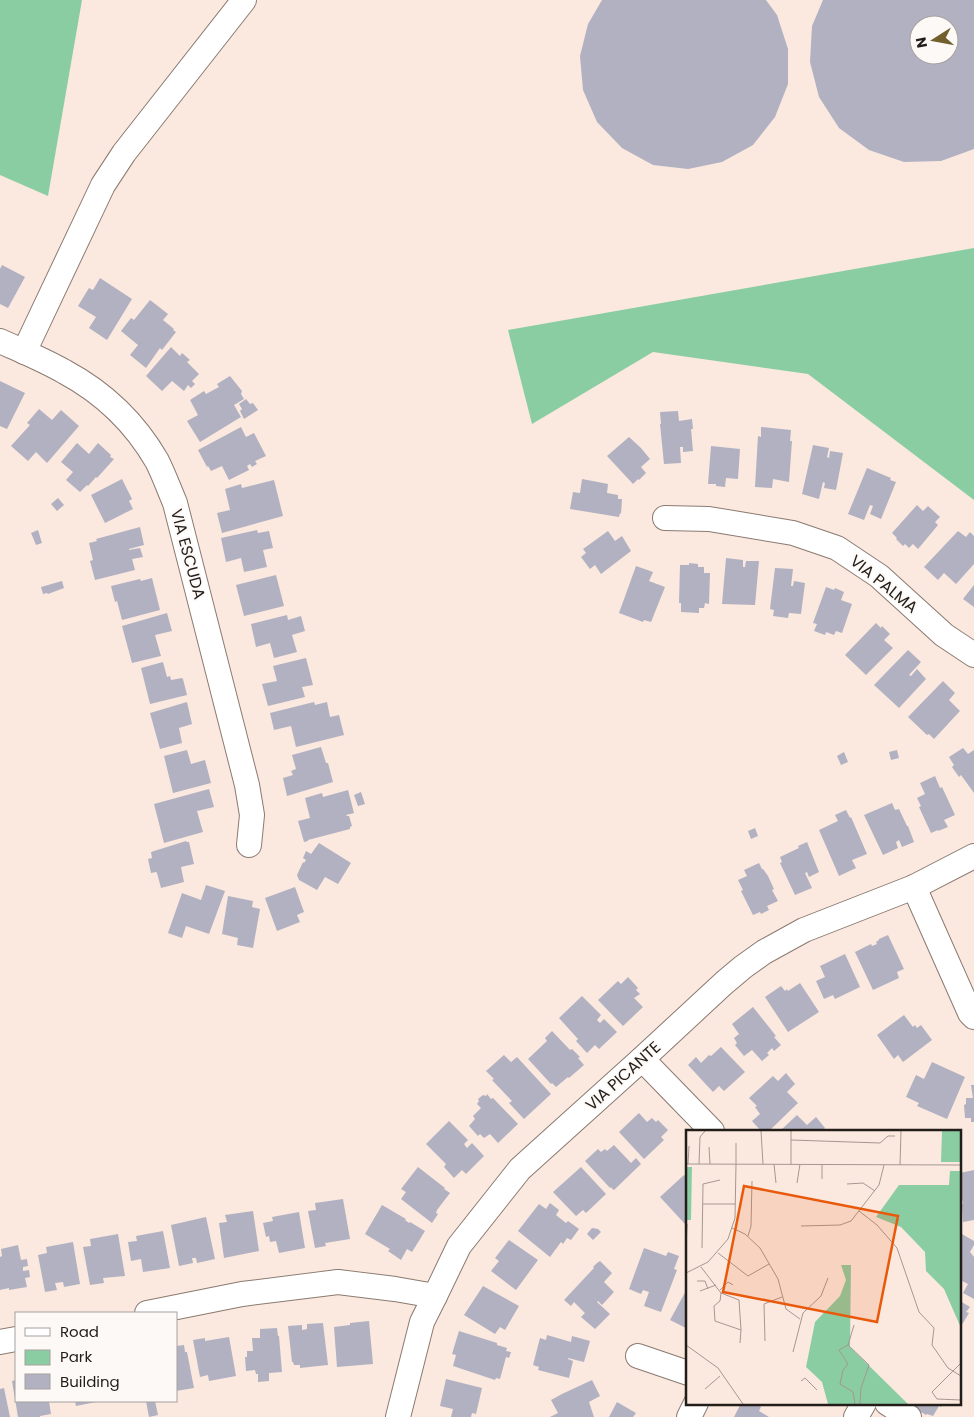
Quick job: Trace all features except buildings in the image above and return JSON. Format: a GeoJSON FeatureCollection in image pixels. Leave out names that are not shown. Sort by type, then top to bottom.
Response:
{"type":"FeatureCollection","features":[{"type":"Feature","properties":{"kind":"street"},"geometry":{"type":"LineString","coordinates":[[24,352],[103,185],[137,136],[244,0]]}},
{"type":"Feature","properties":{"kind":"street","name":"VIA ESCUDA"},"geometry":{"type":"LineString","coordinates":[[0,341],[85,384],[119,411],[145,443],[157,462],[175,503],[247,784],[252,815],[249,845]]}},
{"type":"Feature","properties":{"kind":"street","name":"VIA PALMA"},"geometry":{"type":"LineString","coordinates":[[665,518],[710,519],[793,532],[837,548],[878,576],[944,635],[974,655]]}},
{"type":"Feature","properties":{"kind":"street","name":"VIA PICANTE"},"geometry":{"type":"LineString","coordinates":[[398,1417],[422,1322],[434,1296],[459,1246],[520,1170],[724,983],[764,952],[804,930],[914,887],[974,856]]}},
{"type":"Feature","properties":{"kind":"street"},"geometry":{"type":"LineString","coordinates":[[914,887],[970,1013],[974,1017]]}},
{"type":"Feature","properties":{"kind":"street"},"geometry":{"type":"LineString","coordinates":[[642,1059],[711,1130]]}},
{"type":"Feature","properties":{"kind":"street"},"geometry":{"type":"LineString","coordinates":[[151,1312],[242,1294],[338,1282],[434,1296]]}},
{"type":"Feature","properties":{"kind":"street"},"geometry":{"type":"LineString","coordinates":[[0,1342],[15,1339]]}},
{"type":"Feature","properties":{"kind":"street"},"geometry":{"type":"LineString","coordinates":[[638,1356],[686,1372]]}},
{"type":"Feature","properties":{"kind":"street"},"geometry":{"type":"LineString","coordinates":[[689,1417],[696,1404]]}},
{"type":"Feature","properties":{"kind":"street"},"geometry":{"type":"LineString","coordinates":[[856,1417],[863,1404]]}},
{"type":"Feature","properties":{"kind":"street"},"geometry":{"type":"LineString","coordinates":[[889,1404],[909,1417]]}},
{"type":"Feature","properties":{"kind":"green space"},"geometry":{"type":"Polygon","coordinates":[[[0,0],[82,0],[48,196],[0,175],[0,0]]]}},
{"type":"Feature","properties":{"kind":"green space"},"geometry":{"type":"Polygon","coordinates":[[[974,248],[974,500],[808,374],[653,352],[532,424],[508,330],[974,248]]]}}]}
